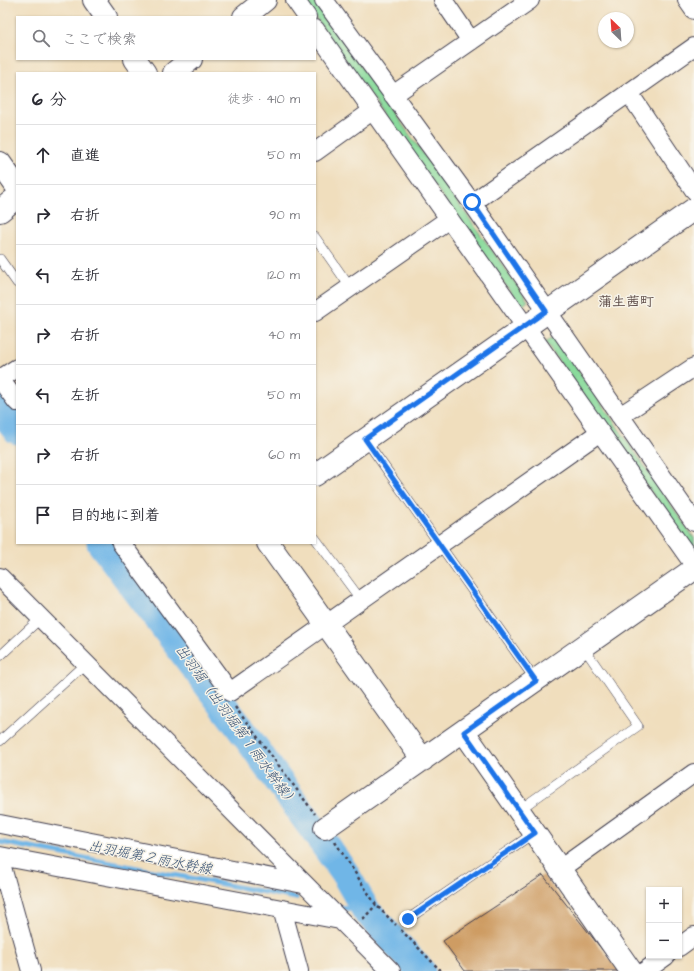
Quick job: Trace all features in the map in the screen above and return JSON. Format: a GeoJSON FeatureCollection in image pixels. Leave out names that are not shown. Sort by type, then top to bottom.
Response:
{"type":"FeatureCollection","features":[{"type":"Feature","properties":{"kind":"street"},"geometry":{"type":"LineString","coordinates":[[94,0],[105,16]]}},
{"type":"Feature","properties":{"kind":"street"},"geometry":{"type":"LineString","coordinates":[[245,16],[265,0]]}},
{"type":"Feature","properties":{"kind":"street"},"geometry":{"type":"LineString","coordinates":[[295,0],[306,16]]}},
{"type":"Feature","properties":{"kind":"street"},"geometry":{"type":"LineString","coordinates":[[324,0],[472,202],[546,311],[694,522]]}},
{"type":"Feature","properties":{"kind":"street"},"geometry":{"type":"LineString","coordinates":[[443,0],[471,41]]}},
{"type":"Feature","properties":{"kind":"street"},"geometry":{"type":"LineString","coordinates":[[393,95],[530,0]]}},
{"type":"Feature","properties":{"kind":"street"},"geometry":{"type":"LineString","coordinates":[[687,0],[694,10]]}},
{"type":"Feature","properties":{"kind":"street"},"geometry":{"type":"LineString","coordinates":[[316,29],[372,111],[694,565]]}},
{"type":"Feature","properties":{"kind":"street"},"geometry":{"type":"LineString","coordinates":[[472,202],[694,47]]}},
{"type":"Feature","properties":{"kind":"street"},"geometry":{"type":"LineString","coordinates":[[137,60],[144,72]]}},
{"type":"Feature","properties":{"kind":"street"},"geometry":{"type":"LineString","coordinates":[[175,72],[190,60]]}},
{"type":"Feature","properties":{"kind":"street"},"geometry":{"type":"LineString","coordinates":[[629,93],[694,190]]}},
{"type":"Feature","properties":{"kind":"street"},"geometry":{"type":"LineString","coordinates":[[316,151],[372,111]]}},
{"type":"Feature","properties":{"kind":"street"},"geometry":{"type":"LineString","coordinates":[[0,163],[16,186]]}},
{"type":"Feature","properties":{"kind":"street"},"geometry":{"type":"LineString","coordinates":[[0,211],[16,198]]}},
{"type":"Feature","properties":{"kind":"street"},"geometry":{"type":"LineString","coordinates":[[316,474],[546,311],[692,214]]}},
{"type":"Feature","properties":{"kind":"street"},"geometry":{"type":"LineString","coordinates":[[316,311],[449,219]]}},
{"type":"Feature","properties":{"kind":"street"},"geometry":{"type":"LineString","coordinates":[[620,416],[694,367]]}},
{"type":"Feature","properties":{"kind":"street"},"geometry":{"type":"LineString","coordinates":[[16,369],[0,379],[16,401]]}},
{"type":"Feature","properties":{"kind":"street"},"geometry":{"type":"LineString","coordinates":[[122,544],[230,692],[600,432]]}},
{"type":"Feature","properties":{"kind":"street"},"geometry":{"type":"LineString","coordinates":[[269,544],[423,760]]}},
{"type":"Feature","properties":{"kind":"street"},"geometry":{"type":"LineString","coordinates":[[325,828],[584,648],[694,569]]}},
{"type":"Feature","properties":{"kind":"street"},"geometry":{"type":"LineString","coordinates":[[0,577],[391,971]]}},
{"type":"Feature","properties":{"kind":"street"},"geometry":{"type":"LineString","coordinates":[[464,732],[631,971]]}},
{"type":"Feature","properties":{"kind":"street"},"geometry":{"type":"LineString","coordinates":[[560,869],[694,774]]}},
{"type":"Feature","properties":{"kind":"street"},"geometry":{"type":"LineString","coordinates":[[0,824],[303,884]]}},
{"type":"Feature","properties":{"kind":"street"},"geometry":{"type":"LineString","coordinates":[[0,856],[340,920]]}},
{"type":"Feature","properties":{"kind":"street"},"geometry":{"type":"LineString","coordinates":[[0,860],[31,971]]}},
{"type":"Feature","properties":{"kind":"street"},"geometry":{"type":"LineString","coordinates":[[282,910],[299,971]]}},
{"type":"Feature","properties":{"kind":"street"},"geometry":{"type":"LineString","coordinates":[[682,945],[694,936]]}},
{"type":"Feature","properties":{"kind":"street"},"geometry":{"type":"LineString","coordinates":[[644,971],[662,959]]}},
{"type":"Feature","properties":{"kind":"lane"},"geometry":{"type":"LineString","coordinates":[[316,238],[350,287]]}},
{"type":"Feature","properties":{"kind":"lane"},"geometry":{"type":"LineString","coordinates":[[0,259],[16,282]]}},
{"type":"Feature","properties":{"kind":"lane"},"geometry":{"type":"LineString","coordinates":[[365,439],[536,681]]}},
{"type":"Feature","properties":{"kind":"lane"},"geometry":{"type":"LineString","coordinates":[[316,539],[361,600]]}},
{"type":"Feature","properties":{"kind":"lane"},"geometry":{"type":"LineString","coordinates":[[0,656],[41,618]]}},
{"type":"Feature","properties":{"kind":"lane"},"geometry":{"type":"LineString","coordinates":[[519,810],[638,726],[584,648]]}},
{"type":"Feature","properties":{"kind":"lane"},"geometry":{"type":"LineString","coordinates":[[0,741],[86,663]]}},
{"type":"Feature","properties":{"kind":"lane"},"geometry":{"type":"LineString","coordinates":[[408,919],[535,833]]}},
{"type":"Feature","properties":{"kind":"path"},"geometry":{"type":"LineString","coordinates":[[230,692],[231,702],[325,828],[376,905],[441,971]]}},
{"type":"Feature","properties":{"kind":"green space"},"geometry":{"type":"Polygon","coordinates":[[[303,0],[314,0],[528,301],[521,307],[316,18],[316,16],[314,16],[303,0]]]}},
{"type":"Feature","properties":{"kind":"green space"},"geometry":{"type":"Polygon","coordinates":[[[555,336],[694,538],[694,548],[692,550],[545,342],[555,336]]]}},
{"type":"Feature","properties":{"kind":"building"},"geometry":{"type":"Polygon","coordinates":[[[543,875],[619,971],[465,971],[443,941],[543,875]]]}},
{"type":"Feature","properties":{"kind":"waterway","name":"出羽堀（出羽堀第１雨水幹線）"},"geometry":{"type":"LineString","coordinates":[[0,407],[16,429]]}},
{"type":"Feature","properties":{"kind":"waterway","name":"出羽堀（出羽堀第１雨水幹線）"},"geometry":{"type":"LineString","coordinates":[[102,544],[247,737],[344,872],[367,912]]}},
{"type":"Feature","properties":{"kind":"waterway","name":"出羽堀第２雨水幹線"},"geometry":{"type":"LineString","coordinates":[[0,842],[296,898]]}},
{"type":"Feature","properties":{"kind":"waterway","name":"出羽堀第２雨水幹線"},"geometry":{"type":"LineString","coordinates":[[339,907],[367,912]]}},
{"type":"Feature","properties":{"kind":"waterway","name":"出羽堀（出羽堀第１雨水幹線）"},"geometry":{"type":"LineString","coordinates":[[372,917],[421,971]]}},
{"type":"Feature","properties":{"kind":"district","name":"蒲生茜町"},"geometry":{"type":"Point","coordinates":[626,302]}},
{"type":"Feature","properties":{"kind":"route"},"geometry":{"type":"LineString","coordinates":[[408,919],[535,833],[464,732],[536,681],[365,439],[546,311],[472,202]]}}]}
